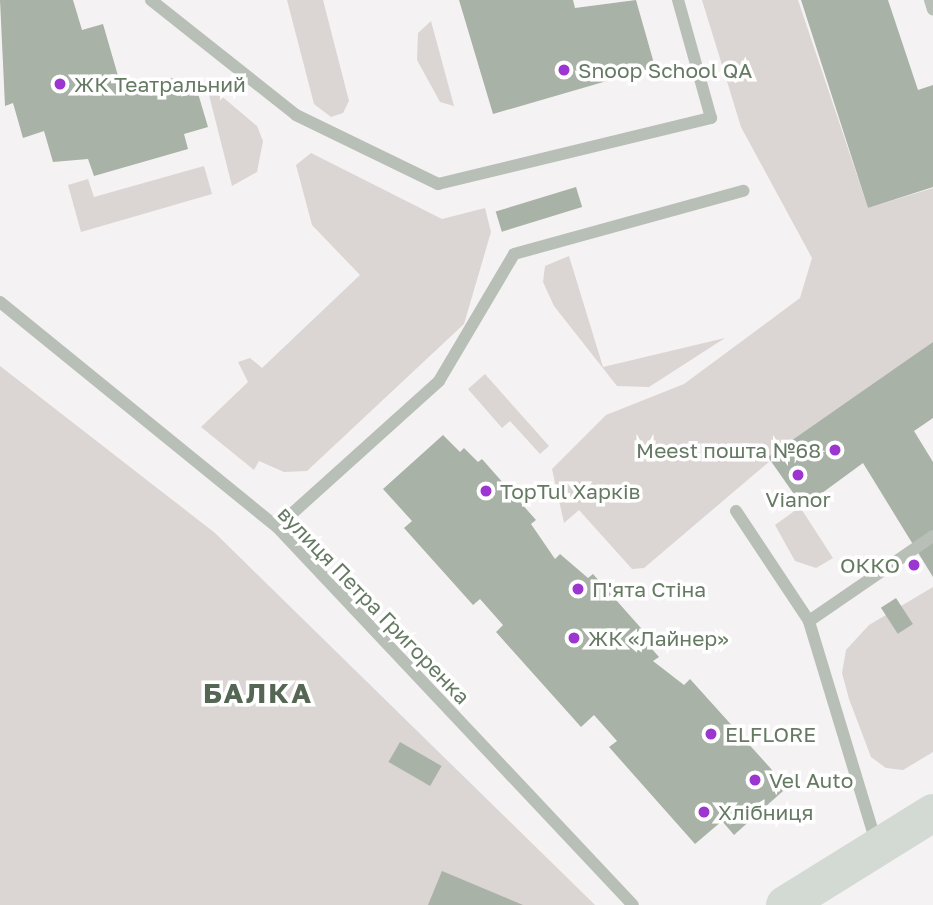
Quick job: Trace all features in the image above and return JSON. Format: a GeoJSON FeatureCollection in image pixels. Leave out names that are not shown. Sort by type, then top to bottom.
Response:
{"type":"FeatureCollection","features":[{"type":"Feature","properties":{"kind":"main road"},"geometry":{"type":"LineString","coordinates":[[785,905],[933,813]]}},
{"type":"Feature","properties":{"kind":"street"},"geometry":{"type":"LineString","coordinates":[[151,0],[296,115],[438,184],[711,118],[678,0]]}},
{"type":"Feature","properties":{"kind":"street"},"geometry":{"type":"LineString","coordinates":[[930,0],[933,10]]}},
{"type":"Feature","properties":{"kind":"street"},"geometry":{"type":"LineString","coordinates":[[277,527],[439,381],[514,254],[743,191]]}},
{"type":"Feature","properties":{"kind":"street","name":"вулиця Петра Григоренка"},"geometry":{"type":"LineString","coordinates":[[0,302],[277,527],[633,905]]}},
{"type":"Feature","properties":{"kind":"street"},"geometry":{"type":"LineString","coordinates":[[736,511],[809,621],[877,847]]}},
{"type":"Feature","properties":{"kind":"street"},"geometry":{"type":"LineString","coordinates":[[809,621],[933,536]]}},
{"type":"Feature","properties":{"kind":"shaded area"},"geometry":{"type":"Polygon","coordinates":[[[287,0],[323,0],[349,101],[343,113],[331,117],[314,104],[287,0]]]}},
{"type":"Feature","properties":{"kind":"shaded area"},"geometry":{"type":"Polygon","coordinates":[[[702,0],[798,0],[868,208],[933,188],[933,342],[777,455],[644,568],[632,569],[579,510],[564,523],[552,469],[606,415],[684,384],[800,298],[812,258],[741,127],[702,0]]]}},
{"type":"Feature","properties":{"kind":"shaded area"},"geometry":{"type":"Polygon","coordinates":[[[431,21],[454,106],[440,102],[417,60],[418,33],[431,21]]]}},
{"type":"Feature","properties":{"kind":"shaded area"},"geometry":{"type":"Polygon","coordinates":[[[206,83],[257,126],[263,141],[257,172],[232,186],[206,83]]]}},
{"type":"Feature","properties":{"kind":"shaded area"},"geometry":{"type":"Polygon","coordinates":[[[311,153],[442,219],[485,208],[491,232],[464,324],[307,471],[284,472],[259,461],[254,470],[201,427],[248,382],[238,362],[250,358],[262,368],[360,275],[312,225],[296,165],[311,153]]]}},
{"type":"Feature","properties":{"kind":"shaded area"},"geometry":{"type":"Polygon","coordinates":[[[204,166],[212,194],[81,232],[68,185],[88,179],[94,197],[204,166]]]}},
{"type":"Feature","properties":{"kind":"shaded area"},"geometry":{"type":"Polygon","coordinates":[[[569,256],[603,367],[725,338],[649,387],[617,386],[554,306],[543,282],[545,266],[569,256]]]}},
{"type":"Feature","properties":{"kind":"shaded area"},"geometry":{"type":"Polygon","coordinates":[[[0,366],[215,533],[595,905],[0,905],[0,366]]]}},
{"type":"Feature","properties":{"kind":"shaded area"},"geometry":{"type":"Polygon","coordinates":[[[485,374],[549,446],[540,454],[510,421],[502,428],[468,389],[485,374]]]}},
{"type":"Feature","properties":{"kind":"shaded area"},"geometry":{"type":"Polygon","coordinates":[[[800,507],[833,558],[816,568],[795,561],[775,525],[800,507]]]}},
{"type":"Feature","properties":{"kind":"shaded area"},"geometry":{"type":"Polygon","coordinates":[[[933,587],[933,752],[903,770],[886,768],[871,757],[849,699],[842,673],[846,650],[869,625],[933,587]]]}},
{"type":"Feature","properties":{"kind":"building","name":"ЖК Театральний"},"geometry":{"type":"Polygon","coordinates":[[[0,0],[73,0],[82,30],[103,24],[123,93],[172,78],[177,96],[197,90],[208,127],[184,134],[188,149],[94,176],[88,159],[53,162],[44,131],[23,138],[13,103],[5,106],[0,0]]]}},
{"type":"Feature","properties":{"kind":"building"},"geometry":{"type":"Polygon","coordinates":[[[459,0],[573,0],[575,8],[636,0],[655,67],[493,114],[459,0]]]}},
{"type":"Feature","properties":{"kind":"building"},"geometry":{"type":"Polygon","coordinates":[[[801,0],[888,0],[918,90],[933,85],[933,187],[868,208],[801,0]]]}},
{"type":"Feature","properties":{"kind":"building"},"geometry":{"type":"Polygon","coordinates":[[[576,187],[582,207],[502,232],[496,212],[576,187]]]}},
{"type":"Feature","properties":{"kind":"building"},"geometry":{"type":"Polygon","coordinates":[[[933,342],[933,418],[914,431],[933,462],[933,577],[863,463],[803,507],[768,457],[933,342]]]}},
{"type":"Feature","properties":{"kind":"building","name":"ЖК «Лайнер»"},"geometry":{"type":"Polygon","coordinates":[[[443,435],[460,452],[464,448],[478,462],[482,459],[536,520],[531,524],[555,559],[560,554],[588,578],[593,574],[648,636],[644,640],[659,657],[653,661],[684,685],[690,679],[773,771],[768,776],[783,791],[734,835],[722,821],[695,844],[609,747],[617,741],[594,715],[581,727],[496,632],[503,625],[480,599],[473,605],[404,528],[412,521],[383,489],[443,435]]]}},
{"type":"Feature","properties":{"kind":"building"},"geometry":{"type":"Polygon","coordinates":[[[896,598],[913,624],[898,634],[881,608],[896,598]]]}},
{"type":"Feature","properties":{"kind":"building"},"geometry":{"type":"Polygon","coordinates":[[[400,742],[442,766],[430,786],[388,762],[400,742]]]}},
{"type":"Feature","properties":{"kind":"building"},"geometry":{"type":"Polygon","coordinates":[[[442,871],[523,905],[428,905],[442,871]]]}},
{"type":"Feature","properties":{"kind":"place","name":"Snoop School QA"},"geometry":{"type":"Point","coordinates":[564,70]}},
{"type":"Feature","properties":{"kind":"place","name":"ЖК Театральний"},"geometry":{"type":"Point","coordinates":[60,84]}},
{"type":"Feature","properties":{"kind":"place","name":"Meest пошта №68"},"geometry":{"type":"Point","coordinates":[835,450]}},
{"type":"Feature","properties":{"kind":"place","name":"Vianor"},"geometry":{"type":"Point","coordinates":[798,475]}},
{"type":"Feature","properties":{"kind":"place","name":"TopTul Харків"},"geometry":{"type":"Point","coordinates":[486,491]}},
{"type":"Feature","properties":{"kind":"place","name":"ОККО"},"geometry":{"type":"Point","coordinates":[914,565]}},
{"type":"Feature","properties":{"kind":"place","name":"П'ята Стіна"},"geometry":{"type":"Point","coordinates":[578,589]}},
{"type":"Feature","properties":{"kind":"place","name":"ЖК «Лайнер»"},"geometry":{"type":"Point","coordinates":[574,638]}},
{"type":"Feature","properties":{"kind":"place","name":"ELFLORE"},"geometry":{"type":"Point","coordinates":[711,734]}},
{"type":"Feature","properties":{"kind":"place","name":"Vel Auto"},"geometry":{"type":"Point","coordinates":[755,780]}},
{"type":"Feature","properties":{"kind":"place","name":"Хлібниця"},"geometry":{"type":"Point","coordinates":[704,812]}},
{"type":"Feature","properties":{"kind":"district","name":"БАЛКА"},"geometry":{"type":"Point","coordinates":[258,693]}}]}
